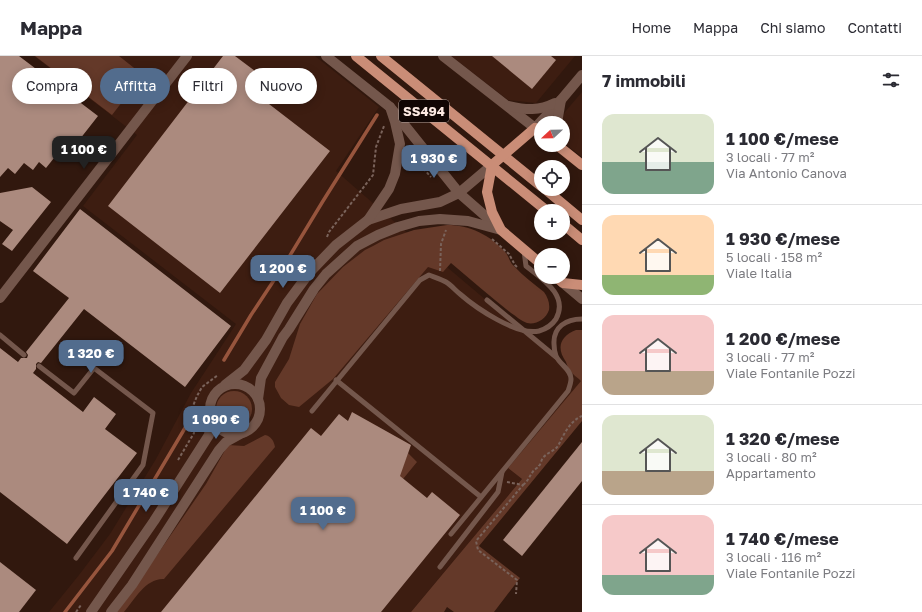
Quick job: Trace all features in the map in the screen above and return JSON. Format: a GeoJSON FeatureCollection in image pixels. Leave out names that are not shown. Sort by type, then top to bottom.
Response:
{"type":"FeatureCollection","features":[{"type":"Feature","properties":{"kind":"main road","name":"SS494"},"geometry":{"type":"LineString","coordinates":[[356,56],[539,204]]}},
{"type":"Feature","properties":{"kind":"main road","name":"SS494"},"geometry":{"type":"LineString","coordinates":[[381,56],[534,180]]}},
{"type":"Feature","properties":{"kind":"main road"},"geometry":{"type":"LineString","coordinates":[[534,133],[492,165],[487,192],[492,212],[501,230],[534,258]]}},
{"type":"Feature","properties":{"kind":"main road"},"geometry":{"type":"LineString","coordinates":[[565,152],[582,165]]}},
{"type":"Feature","properties":{"kind":"main road"},"geometry":{"type":"LineString","coordinates":[[553,196],[582,220]]}},
{"type":"Feature","properties":{"kind":"main road"},"geometry":{"type":"LineString","coordinates":[[570,230],[582,240]]}},
{"type":"Feature","properties":{"kind":"main road"},"geometry":{"type":"LineString","coordinates":[[570,282],[582,285]]}},
{"type":"Feature","properties":{"kind":"street"},"geometry":{"type":"LineString","coordinates":[[0,298],[187,56]]}},
{"type":"Feature","properties":{"kind":"street"},"geometry":{"type":"LineString","coordinates":[[326,56],[390,108],[459,193],[501,230]]}},
{"type":"Feature","properties":{"kind":"street"},"geometry":{"type":"LineString","coordinates":[[443,56],[534,127]]}},
{"type":"Feature","properties":{"kind":"street"},"geometry":{"type":"LineString","coordinates":[[549,116],[582,74]]}},
{"type":"Feature","properties":{"kind":"street"},"geometry":{"type":"LineString","coordinates":[[507,106],[529,110],[547,107],[561,100]]}},
{"type":"Feature","properties":{"kind":"street"},"geometry":{"type":"LineString","coordinates":[[558,116],[561,100]]}},
{"type":"Feature","properties":{"kind":"street"},"geometry":{"type":"LineString","coordinates":[[225,386],[244,370],[266,340],[287,303],[310,272],[336,245],[368,220],[389,189],[400,144],[390,108]]}},
{"type":"Feature","properties":{"kind":"street"},"geometry":{"type":"LineString","coordinates":[[568,152],[571,157]]}},
{"type":"Feature","properties":{"kind":"street"},"geometry":{"type":"LineString","coordinates":[[368,220],[401,209],[440,202],[459,193],[492,165]]}},
{"type":"Feature","properties":{"kind":"street"},"geometry":{"type":"LineString","coordinates":[[258,399],[261,378],[283,337],[314,289],[326,274],[357,246],[378,235],[419,221],[440,219],[468,221],[501,230]]}},
{"type":"Feature","properties":{"kind":"street"},"geometry":{"type":"LineString","coordinates":[[565,284],[582,299]]}},
{"type":"Feature","properties":{"kind":"street"},"geometry":{"type":"LineString","coordinates":[[111,612],[132,585],[219,450],[226,442],[244,432],[253,425],[259,415],[260,407],[258,399],[254,392],[248,387],[240,384],[232,384],[218,389],[210,402],[209,410],[214,424],[220,430],[228,433],[236,434],[244,432]]}},
{"type":"Feature","properties":{"kind":"street"},"geometry":{"type":"LineString","coordinates":[[91,612],[154,521],[209,435],[211,417]]}},
{"type":"Feature","properties":{"kind":"lane"},"geometry":{"type":"LineString","coordinates":[[312,411],[336,380],[420,280],[429,275],[446,282],[459,294],[503,323],[537,331],[549,327],[557,316],[559,303],[558,298],[552,287],[526,266],[524,250]]}},
{"type":"Feature","properties":{"kind":"lane"},"geometry":{"type":"LineString","coordinates":[[451,534],[562,401],[568,391],[571,379],[569,371],[556,357],[524,329],[487,300]]}},
{"type":"Feature","properties":{"kind":"lane"},"geometry":{"type":"LineString","coordinates":[[556,357],[554,347],[555,332],[560,326],[571,320],[582,319]]}},
{"type":"Feature","properties":{"kind":"lane"},"geometry":{"type":"LineString","coordinates":[[0,335],[24,355]]}},
{"type":"Feature","properties":{"kind":"lane"},"geometry":{"type":"LineString","coordinates":[[39,366],[74,393],[94,368],[153,413],[143,464],[76,558]]}},
{"type":"Feature","properties":{"kind":"lane"},"geometry":{"type":"LineString","coordinates":[[336,380],[481,497]]}},
{"type":"Feature","properties":{"kind":"lane"},"geometry":{"type":"LineString","coordinates":[[440,567],[498,492],[502,472]]}},
{"type":"Feature","properties":{"kind":"path"},"geometry":{"type":"LineString","coordinates":[[440,279],[441,244],[447,225]]}},
{"type":"Feature","properties":{"kind":"path"},"geometry":{"type":"LineString","coordinates":[[492,239],[509,254],[515,265],[521,270]]}},
{"type":"Feature","properties":{"kind":"path"},"geometry":{"type":"LineString","coordinates":[[516,594],[517,580],[478,550],[476,541],[529,479],[533,471],[539,466],[542,459],[559,444],[560,440],[572,423],[582,416]]}},
{"type":"Feature","properties":{"kind":"path"},"geometry":{"type":"LineString","coordinates":[[505,481],[523,485]]}},
{"type":"Feature","properties":{"kind":"shaded area"},"geometry":{"type":"Polygon","coordinates":[[[34,56],[315,56],[379,107],[336,171],[582,381],[508,468],[522,479],[411,612],[49,612],[110,534],[156,459],[191,393],[236,324],[83,206],[137,135],[92,100],[92,68],[50,68],[34,56]]]}},
{"type":"Feature","properties":{"kind":"shaded area"},"geometry":{"type":"Polygon","coordinates":[[[35,56],[119,56],[134,68],[100,68],[100,104],[121,104],[112,115],[92,100],[92,68],[51,68],[35,56]]]}},
{"type":"Feature","properties":{"kind":"shaded area"},"geometry":{"type":"Polygon","coordinates":[[[451,56],[575,56],[536,103],[508,100],[451,56]]]}},
{"type":"Feature","properties":{"kind":"shaded area"},"geometry":{"type":"Polygon","coordinates":[[[582,92],[582,157],[570,148],[570,116],[563,116],[582,92]]]}},
{"type":"Feature","properties":{"kind":"shaded area"},"geometry":{"type":"Polygon","coordinates":[[[455,225],[471,229],[494,241],[506,253],[513,265],[544,292],[548,298],[549,305],[549,310],[546,316],[537,322],[527,323],[511,313],[451,263],[443,272],[428,267],[333,379],[299,407],[289,405],[281,398],[275,387],[275,382],[289,359],[300,324],[317,294],[343,267],[365,250],[384,240],[414,230],[455,225]]]}},
{"type":"Feature","properties":{"kind":"shaded area"},"geometry":{"type":"Polygon","coordinates":[[[576,330],[582,330],[582,421],[479,546],[520,578],[494,612],[454,612],[447,607],[444,612],[411,612],[522,479],[508,468],[581,381],[572,373],[561,352],[561,343],[563,339],[576,330]]]}},
{"type":"Feature","properties":{"kind":"shaded area"},"geometry":{"type":"Polygon","coordinates":[[[234,391],[244,394],[249,399],[252,409],[249,419],[244,424],[234,427],[224,424],[219,419],[216,409],[219,399],[224,394],[234,391]]]}},
{"type":"Feature","properties":{"kind":"shaded area"},"geometry":{"type":"Polygon","coordinates":[[[265,435],[272,439],[275,447],[164,579],[152,582],[141,590],[124,612],[116,612],[206,484],[228,445],[244,446],[265,435]]]}},
{"type":"Feature","properties":{"kind":"shaded area"},"geometry":{"type":"Polygon","coordinates":[[[408,453],[417,462],[403,479],[397,474],[403,466],[408,453]]]}},
{"type":"Feature","properties":{"kind":"building"},"geometry":{"type":"Polygon","coordinates":[[[0,56],[19,56],[35,68],[12,68],[12,104],[82,104],[98,116],[69,153],[62,148],[46,168],[39,162],[33,170],[24,163],[15,174],[8,168],[0,177],[0,56]]]}},
{"type":"Feature","properties":{"kind":"building"},"geometry":{"type":"Polygon","coordinates":[[[223,56],[235,56],[251,68],[245,68],[245,104],[269,104],[330,151],[220,293],[108,206],[186,104],[237,104],[237,68],[214,68],[223,56]]]}},
{"type":"Feature","properties":{"kind":"building"},"geometry":{"type":"Polygon","coordinates":[[[492,56],[551,56],[556,60],[532,89],[492,56]]]}},
{"type":"Feature","properties":{"kind":"building"},"geometry":{"type":"Polygon","coordinates":[[[32,187],[51,202],[12,251],[2,244],[13,230],[0,221],[0,193],[32,187]]]}},
{"type":"Feature","properties":{"kind":"building"},"geometry":{"type":"Polygon","coordinates":[[[80,209],[231,326],[185,387],[84,309],[41,363],[38,362],[36,364],[36,369],[33,373],[83,412],[94,397],[116,414],[105,429],[137,453],[67,544],[0,492],[0,348],[18,362],[21,358],[27,358],[28,355],[26,352],[69,298],[33,271],[80,209]]]}},
{"type":"Feature","properties":{"kind":"building"},"geometry":{"type":"Polygon","coordinates":[[[352,412],[411,445],[400,476],[427,498],[432,492],[460,515],[381,612],[161,612],[311,428],[321,436],[339,414],[348,421],[352,412]]]}},
{"type":"Feature","properties":{"kind":"building"},"geometry":{"type":"Polygon","coordinates":[[[582,442],[582,481],[522,556],[503,540],[582,442]]]}},
{"type":"Feature","properties":{"kind":"building"},"geometry":{"type":"Polygon","coordinates":[[[0,562],[36,590],[19,612],[0,612],[0,562]]]}},
{"type":"Feature","properties":{"kind":"waterway"},"geometry":{"type":"LineString","coordinates":[[224,360],[377,115]]}},
{"type":"Feature","properties":{"kind":"waterway"},"geometry":{"type":"LineString","coordinates":[[65,612],[112,551],[185,428]]}}]}
